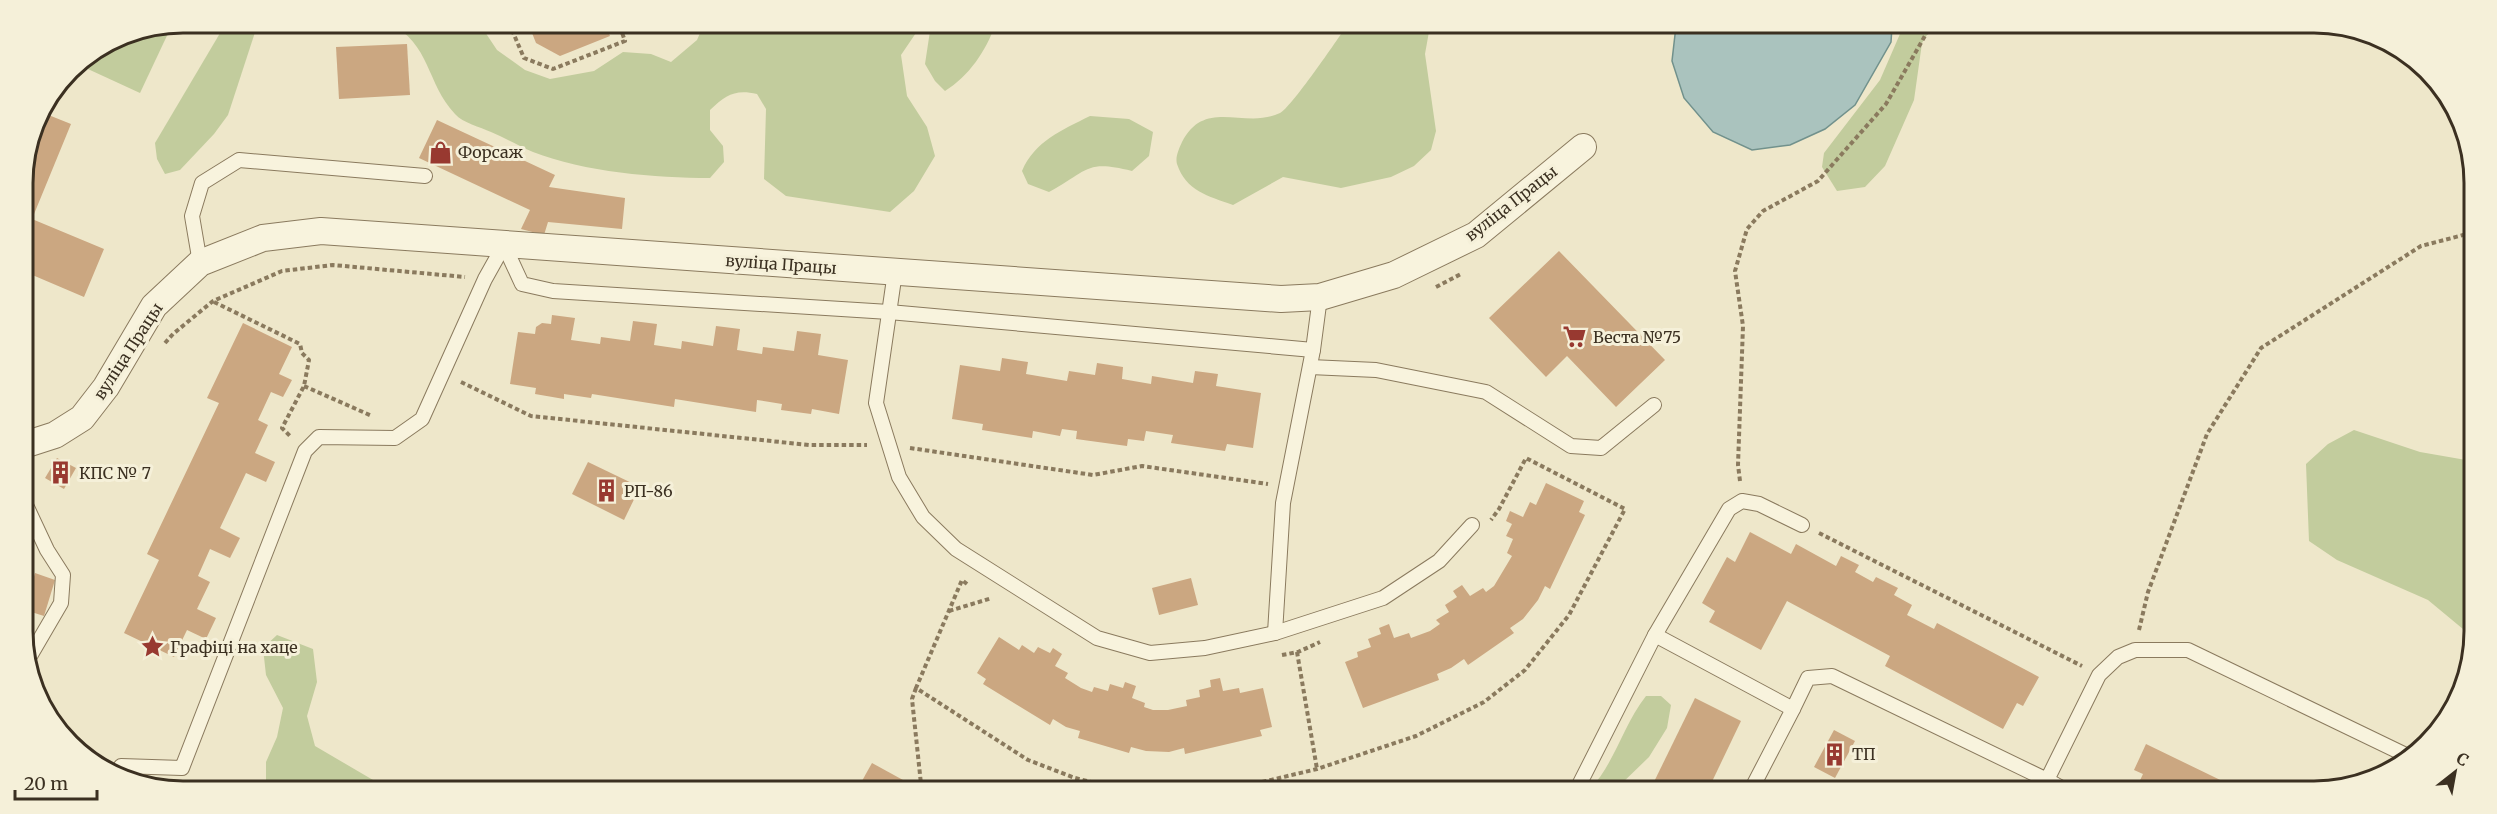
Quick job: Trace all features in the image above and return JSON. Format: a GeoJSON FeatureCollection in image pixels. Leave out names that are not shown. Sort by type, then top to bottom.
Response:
{"type":"FeatureCollection","features":[{"type":"Feature","properties":{"kind":"street","name":"вуліца Працы"},"geometry":{"type":"LineString","coordinates":[[33,442],[55,435],[82,418],[106,387],[154,306],[200,263],[263,238],[321,231],[1281,298],[1320,297],[1394,275],[1476,235],[1582,147]]}},
{"type":"Feature","properties":{"kind":"lane"},"geometry":{"type":"LineString","coordinates":[[200,263],[192,216],[202,183],[239,160],[425,176]]}},
{"type":"Feature","properties":{"kind":"lane"},"geometry":{"type":"LineString","coordinates":[[504,245],[522,284],[553,291],[889,312],[1313,350]]}},
{"type":"Feature","properties":{"kind":"lane"},"geometry":{"type":"LineString","coordinates":[[121,766],[182,768],[305,451],[319,437],[395,438],[422,420],[485,279],[504,245]]}},
{"type":"Feature","properties":{"kind":"lane"},"geometry":{"type":"LineString","coordinates":[[895,272],[876,403],[899,477],[923,517],[956,549],[1098,638],[1150,653],[1205,648],[1275,633],[1383,598],[1439,561],[1479,525]]}},
{"type":"Feature","properties":{"kind":"lane"},"geometry":{"type":"LineString","coordinates":[[1275,633],[1283,503],[1310,367],[1320,297]]}},
{"type":"Feature","properties":{"kind":"lane"},"geometry":{"type":"LineString","coordinates":[[1310,367],[1376,370],[1486,392],[1571,446],[1601,448],[1654,405]]}},
{"type":"Feature","properties":{"kind":"lane"},"geometry":{"type":"LineString","coordinates":[[1581,781],[1654,635],[1729,509],[1742,501],[1759,504],[1802,525]]}},
{"type":"Feature","properties":{"kind":"lane"},"geometry":{"type":"LineString","coordinates":[[33,520],[47,550],[63,575],[61,603],[34,649]]}},
{"type":"Feature","properties":{"kind":"lane"},"geometry":{"type":"LineString","coordinates":[[1654,635],[1793,709]]}},
{"type":"Feature","properties":{"kind":"lane"},"geometry":{"type":"LineString","coordinates":[[1756,781],[1808,678],[1832,676],[2047,780],[2099,675],[2118,657],[2135,650],[2188,650],[2401,753]]}},
{"type":"Feature","properties":{"kind":"path"},"geometry":{"type":"LineString","coordinates":[[513,33],[524,58],[553,69],[625,41],[622,33]]}},
{"type":"Feature","properties":{"kind":"path"},"geometry":{"type":"LineString","coordinates":[[1742,501],[1738,465],[1743,326],[1735,271],[1747,229],[1763,212],[1818,181],[1886,105],[1927,33]]}},
{"type":"Feature","properties":{"kind":"path"},"geometry":{"type":"LineString","coordinates":[[2135,650],[2148,592],[2206,434],[2261,348],[2421,246],[2464,235]]}},
{"type":"Feature","properties":{"kind":"path"},"geometry":{"type":"LineString","coordinates":[[159,351],[173,334],[213,301],[282,271],[333,265],[485,279]]}},
{"type":"Feature","properties":{"kind":"path"},"geometry":{"type":"LineString","coordinates":[[213,301],[300,344],[302,353],[309,360],[304,386],[282,428],[295,441]]}},
{"type":"Feature","properties":{"kind":"path"},"geometry":{"type":"LineString","coordinates":[[443,373],[531,416],[808,445],[888,445],[1093,475],[1142,466],[1286,486]]}},
{"type":"Feature","properties":{"kind":"path"},"geometry":{"type":"LineString","coordinates":[[304,386],[375,417]]}},
{"type":"Feature","properties":{"kind":"path"},"geometry":{"type":"LineString","coordinates":[[1267,781],[1317,769],[1416,736],[1484,702],[1525,670],[1569,615],[1625,509],[1526,458],[1499,509],[1479,525]]}},
{"type":"Feature","properties":{"kind":"path"},"geometry":{"type":"LineString","coordinates":[[1802,525],[2099,675]]}},
{"type":"Feature","properties":{"kind":"path"},"geometry":{"type":"LineString","coordinates":[[921,781],[912,699],[962,580],[972,586]]}},
{"type":"Feature","properties":{"kind":"path"},"geometry":{"type":"LineString","coordinates":[[982,592],[1001,603]]}},
{"type":"Feature","properties":{"kind":"path"},"geometry":{"type":"LineString","coordinates":[[948,611],[992,598]]}},
{"type":"Feature","properties":{"kind":"path"},"geometry":{"type":"LineString","coordinates":[[1291,628],[1298,652],[1317,769]]}},
{"type":"Feature","properties":{"kind":"path"},"geometry":{"type":"LineString","coordinates":[[1274,656],[1298,652],[1329,639]]}},
{"type":"Feature","properties":{"kind":"path"},"geometry":{"type":"LineString","coordinates":[[916,688],[1028,760],[1087,781]]}},
{"type":"Feature","properties":{"kind":"green space"},"geometry":{"type":"Polygon","coordinates":[[[220,33],[255,33],[228,115],[214,134],[180,170],[165,174],[157,159],[155,143],[220,33]]]}},
{"type":"Feature","properties":{"kind":"green space"},"geometry":{"type":"Polygon","coordinates":[[[404,33],[486,33],[497,50],[525,70],[550,79],[594,71],[623,52],[651,54],[671,62],[697,40],[700,33],[916,33],[901,55],[907,96],[927,127],[935,156],[914,191],[890,212],[786,196],[764,179],[766,109],[757,94],[743,92],[731,94],[710,110],[710,130],[723,146],[724,162],[710,178],[667,177],[597,169],[533,152],[458,117],[438,90],[421,53],[404,33]]]}},
{"type":"Feature","properties":{"kind":"green space"},"geometry":{"type":"Polygon","coordinates":[[[930,33],[992,33],[976,62],[962,78],[945,91],[935,81],[925,64],[930,33]]]}},
{"type":"Feature","properties":{"kind":"green space"},"geometry":{"type":"Polygon","coordinates":[[[1341,33],[1429,33],[1425,54],[1436,131],[1431,150],[1414,166],[1391,177],[1341,188],[1283,177],[1233,205],[1199,191],[1186,181],[1177,164],[1177,159],[1182,142],[1191,129],[1202,121],[1214,118],[1267,117],[1280,113],[1341,33]]]}},
{"type":"Feature","properties":{"kind":"green space"},"geometry":{"type":"Polygon","coordinates":[[[1900,33],[1928,33],[1922,43],[1914,100],[1885,166],[1865,187],[1837,191],[1822,167],[1824,153],[1880,80],[1900,33]]]}},
{"type":"Feature","properties":{"kind":"green space"},"geometry":{"type":"Polygon","coordinates":[[[168,34],[140,93],[86,68],[99,58],[125,44],[168,34]]]}},
{"type":"Feature","properties":{"kind":"green space"},"geometry":{"type":"Polygon","coordinates":[[[1090,116],[1129,119],[1153,132],[1149,156],[1132,171],[1105,166],[1087,169],[1049,192],[1028,184],[1022,171],[1034,152],[1050,138],[1090,116]]]}},
{"type":"Feature","properties":{"kind":"green space"},"geometry":{"type":"Polygon","coordinates":[[[2354,430],[2420,452],[2464,460],[2464,630],[2428,600],[2337,560],[2309,541],[2306,464],[2328,444],[2354,430]]]}},
{"type":"Feature","properties":{"kind":"green space"},"geometry":{"type":"Polygon","coordinates":[[[277,635],[313,649],[317,682],[307,716],[315,746],[375,781],[266,781],[266,762],[277,737],[283,708],[266,675],[263,648],[277,635]]]}},
{"type":"Feature","properties":{"kind":"green space"},"geometry":{"type":"Polygon","coordinates":[[[1646,696],[1661,696],[1671,705],[1667,728],[1649,757],[1624,781],[1597,781],[1606,768],[1646,696]]]}},
{"type":"Feature","properties":{"kind":"water"},"geometry":{"type":"Polygon","coordinates":[[[1675,33],[1892,33],[1891,42],[1855,105],[1825,129],[1790,145],[1752,150],[1713,132],[1684,98],[1672,61],[1675,33]]]}},
{"type":"Feature","properties":{"kind":"building"},"geometry":{"type":"Polygon","coordinates":[[[532,33],[609,33],[610,36],[560,56],[536,43],[532,33]]]}},
{"type":"Feature","properties":{"kind":"building"},"geometry":{"type":"Polygon","coordinates":[[[407,44],[410,95],[339,99],[336,47],[407,44]]]}},
{"type":"Feature","properties":{"kind":"building"},"geometry":{"type":"Polygon","coordinates":[[[49,115],[71,124],[33,217],[33,173],[44,125],[49,115]]]}},
{"type":"Feature","properties":{"kind":"building"},"geometry":{"type":"Polygon","coordinates":[[[437,120],[555,175],[549,187],[625,198],[622,229],[548,222],[544,235],[521,229],[530,210],[419,158],[437,120]]]}},
{"type":"Feature","properties":{"kind":"building"},"geometry":{"type":"Polygon","coordinates":[[[33,219],[104,249],[84,297],[33,275],[33,219]]]}},
{"type":"Feature","properties":{"kind":"building","name":"Веста №75"},"geometry":{"type":"Polygon","coordinates":[[[1559,251],[1665,360],[1616,407],[1567,356],[1546,377],[1489,318],[1559,251]]]}},
{"type":"Feature","properties":{"kind":"building"},"geometry":{"type":"Polygon","coordinates":[[[552,315],[575,318],[571,340],[600,344],[601,337],[630,341],[633,321],[657,324],[654,345],[681,349],[682,341],[713,346],[716,326],[740,329],[737,350],[762,354],[763,347],[794,351],[797,331],[821,334],[818,355],[848,360],[839,414],[812,409],[811,414],[781,410],[782,404],[757,400],[756,412],[675,399],[674,407],[592,394],[591,398],[564,394],[564,399],[535,394],[536,388],[510,384],[518,332],[535,334],[536,327],[542,323],[551,324],[552,315]]]}},
{"type":"Feature","properties":{"kind":"building"},"geometry":{"type":"Polygon","coordinates":[[[243,323],[292,347],[279,374],[292,380],[283,397],[271,392],[258,420],[268,425],[255,453],[275,462],[266,482],[246,473],[220,528],[240,538],[230,558],[210,549],[198,576],[210,582],[197,609],[216,618],[206,639],[187,630],[174,657],[124,633],[159,560],[147,554],[219,403],[207,398],[243,323]]]}},
{"type":"Feature","properties":{"kind":"building"},"geometry":{"type":"Polygon","coordinates":[[[1002,358],[1028,362],[1026,374],[1067,381],[1069,371],[1095,375],[1097,363],[1123,367],[1122,379],[1151,384],[1152,376],[1193,383],[1195,371],[1218,374],[1216,386],[1261,393],[1253,448],[1227,444],[1225,451],[1171,443],[1173,435],[1146,431],[1144,441],[1128,439],[1127,446],[1076,439],[1077,431],[1062,429],[1060,436],[1033,431],[1032,438],[982,430],[983,424],[952,419],[960,365],[1000,371],[1002,358]]]}},
{"type":"Feature","properties":{"kind":"building","name":"КПС № 7"},"geometry":{"type":"Polygon","coordinates":[[[57,458],[76,468],[64,489],[45,478],[57,458]]]}},
{"type":"Feature","properties":{"kind":"building","name":"РП-86"},"geometry":{"type":"Polygon","coordinates":[[[588,462],[640,487],[624,520],[572,494],[588,462]]]}},
{"type":"Feature","properties":{"kind":"building"},"geometry":{"type":"Polygon","coordinates":[[[1546,483],[1584,501],[1579,512],[1585,515],[1550,589],[1545,586],[1538,600],[1523,619],[1510,628],[1514,633],[1468,665],[1464,659],[1437,674],[1439,680],[1363,708],[1345,662],[1358,657],[1357,652],[1371,647],[1368,639],[1381,634],[1379,628],[1389,624],[1394,638],[1409,633],[1411,638],[1430,631],[1440,624],[1436,620],[1449,612],[1445,605],[1457,597],[1453,591],[1462,585],[1470,596],[1483,588],[1486,592],[1494,586],[1512,556],[1507,553],[1513,539],[1506,536],[1512,524],[1506,521],[1510,511],[1523,517],[1530,502],[1536,505],[1546,483]]]}},
{"type":"Feature","properties":{"kind":"building"},"geometry":{"type":"Polygon","coordinates":[[[1750,532],[1791,554],[1796,544],[1836,566],[1841,556],[1859,565],[1855,572],[1873,582],[1876,577],[1898,588],[1894,595],[1912,605],[1907,615],[1934,629],[1937,623],[2039,677],[2023,706],[2017,703],[2003,729],[1885,666],[1890,656],[1787,601],[1761,650],[1709,622],[1715,611],[1702,603],[1727,557],[1735,562],[1750,532]]]}},
{"type":"Feature","properties":{"kind":"building"},"geometry":{"type":"Polygon","coordinates":[[[35,573],[55,580],[44,616],[33,613],[35,573]]]}},
{"type":"Feature","properties":{"kind":"building"},"geometry":{"type":"Polygon","coordinates":[[[1191,578],[1198,605],[1159,615],[1152,588],[1191,578]]]}},
{"type":"Feature","properties":{"kind":"building"},"geometry":{"type":"Polygon","coordinates":[[[999,637],[1019,650],[1022,645],[1034,653],[1038,647],[1050,653],[1053,648],[1062,654],[1055,666],[1068,673],[1065,678],[1092,692],[1094,687],[1108,691],[1110,684],[1123,688],[1125,682],[1136,686],[1132,698],[1145,703],[1144,707],[1153,710],[1187,706],[1186,700],[1200,697],[1199,690],[1211,687],[1210,680],[1220,678],[1223,691],[1239,688],[1240,693],[1263,688],[1272,727],[1260,730],[1262,736],[1185,754],[1184,748],[1169,752],[1146,751],[1131,747],[1129,753],[1078,738],[1080,731],[1066,727],[1053,719],[1050,725],[983,684],[986,679],[977,673],[999,637]]]}},
{"type":"Feature","properties":{"kind":"building"},"geometry":{"type":"Polygon","coordinates":[[[1695,698],[1741,721],[1712,781],[1654,781],[1695,698]]]}},
{"type":"Feature","properties":{"kind":"building","name":"ТП"},"geometry":{"type":"Polygon","coordinates":[[[1834,730],[1855,741],[1835,778],[1814,767],[1834,730]]]}},
{"type":"Feature","properties":{"kind":"building"},"geometry":{"type":"Polygon","coordinates":[[[2146,744],[2222,781],[2140,781],[2143,774],[2134,770],[2146,744]]]}},
{"type":"Feature","properties":{"kind":"building"},"geometry":{"type":"Polygon","coordinates":[[[872,763],[903,780],[902,781],[862,781],[872,763]]]}},
{"type":"Feature","properties":{"kind":"place","name":"Форсаж"},"geometry":{"type":"Point","coordinates":[440,152]}},
{"type":"Feature","properties":{"kind":"place","name":"Веста №75"},"geometry":{"type":"Point","coordinates":[1575,337]}},
{"type":"Feature","properties":{"kind":"place","name":"КПС № 7"},"geometry":{"type":"Point","coordinates":[61,473]}},
{"type":"Feature","properties":{"kind":"place","name":"РП-86"},"geometry":{"type":"Point","coordinates":[606,491]}},
{"type":"Feature","properties":{"kind":"place","name":"Графіці на хаце"},"geometry":{"type":"Point","coordinates":[152,647]}},
{"type":"Feature","properties":{"kind":"place","name":"ТП"},"geometry":{"type":"Point","coordinates":[1834,754]}}]}
